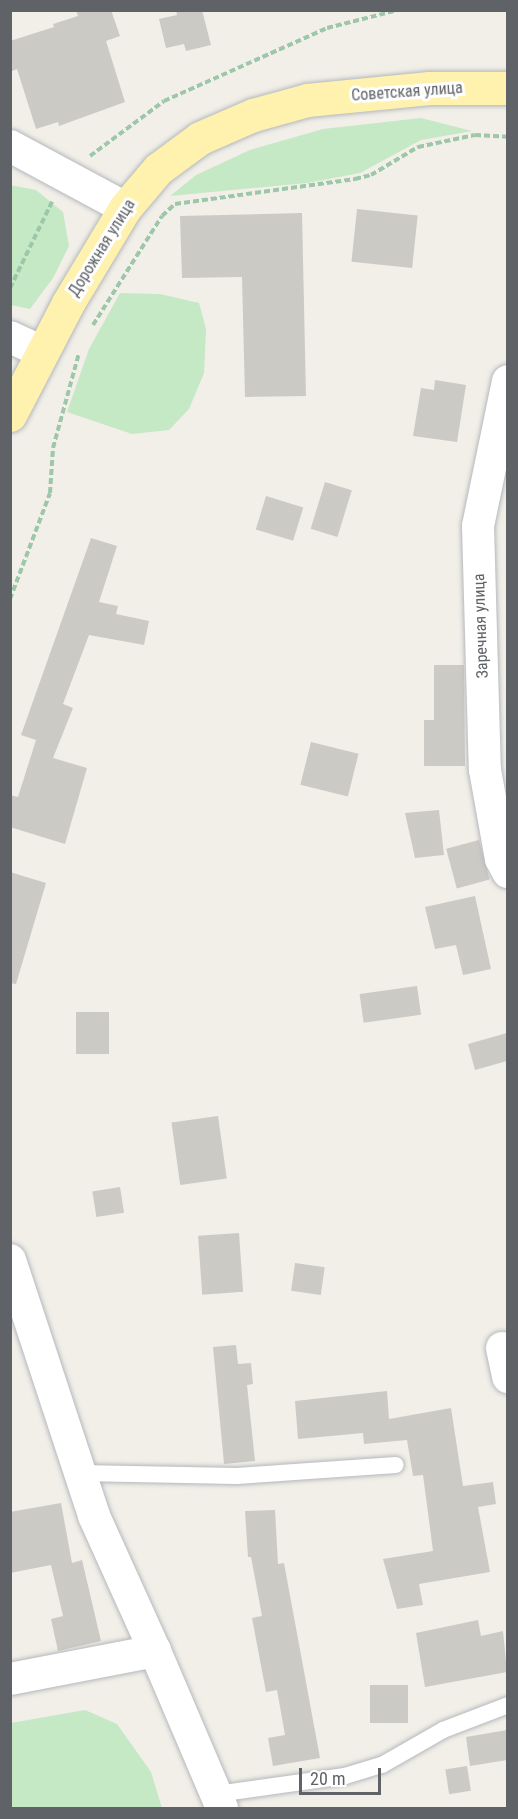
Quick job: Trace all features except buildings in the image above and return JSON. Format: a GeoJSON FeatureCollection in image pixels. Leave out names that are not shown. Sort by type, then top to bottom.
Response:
{"type":"FeatureCollection","features":[{"type":"Feature","properties":{"kind":"main road","name":"Советская улица"},"geometry":{"type":"LineString","coordinates":[[307,100],[429,88],[507,88]]}},
{"type":"Feature","properties":{"kind":"main road","name":"Дорожная улица"},"geometry":{"type":"LineString","coordinates":[[10,415],[95,253],[125,208],[158,169],[200,138],[253,115],[307,100]]}},
{"type":"Feature","properties":{"kind":"street"},"geometry":{"type":"LineString","coordinates":[[10,146],[125,208]]}},
{"type":"Feature","properties":{"kind":"street"},"geometry":{"type":"LineString","coordinates":[[10,337],[42,352]]}},
{"type":"Feature","properties":{"kind":"street","name":"Заречная улица"},"geometry":{"type":"LineString","coordinates":[[507,381],[478,526],[485,770],[501,858],[507,872]]}},
{"type":"Feature","properties":{"kind":"street"},"geometry":{"type":"LineString","coordinates":[[10,1260],[79,1473],[220,1801]]}},
{"type":"Feature","properties":{"kind":"street"},"geometry":{"type":"LineString","coordinates":[[10,1679],[155,1651]]}},
{"type":"Feature","properties":{"kind":"lane"},"geometry":{"type":"LineString","coordinates":[[79,1473],[237,1476],[396,1465]]}},
{"type":"Feature","properties":{"kind":"lane"},"geometry":{"type":"LineString","coordinates":[[220,1801],[345,1776],[382,1766],[443,1730],[507,1705]]}},
{"type":"Feature","properties":{"kind":"path"},"geometry":{"type":"LineString","coordinates":[[92,327],[162,216],[175,204],[355,179],[371,175],[418,147],[475,135],[507,138]]}},
{"type":"Feature","properties":{"kind":"path"},"geometry":{"type":"LineString","coordinates":[[10,599],[50,492],[53,448],[80,346]]}},
{"type":"Feature","properties":{"kind":"green space"},"geometry":{"type":"Polygon","coordinates":[[[421,118],[472,131],[421,140],[360,173],[307,183],[170,196],[196,175],[250,150],[323,129],[421,118]]]}},
{"type":"Feature","properties":{"kind":"green space"},"geometry":{"type":"Polygon","coordinates":[[[10,185],[36,190],[63,212],[69,246],[53,278],[30,309],[11,305],[10,185]]]}},
{"type":"Feature","properties":{"kind":"green space"},"geometry":{"type":"Polygon","coordinates":[[[120,293],[160,294],[199,303],[206,329],[204,373],[189,409],[169,430],[132,434],[67,412],[89,349],[120,293]]]}},
{"type":"Feature","properties":{"kind":"green space"},"geometry":{"type":"Polygon","coordinates":[[[85,1710],[117,1724],[151,1772],[162,1808],[11,1808],[11,1723],[85,1710]]]}}]}
